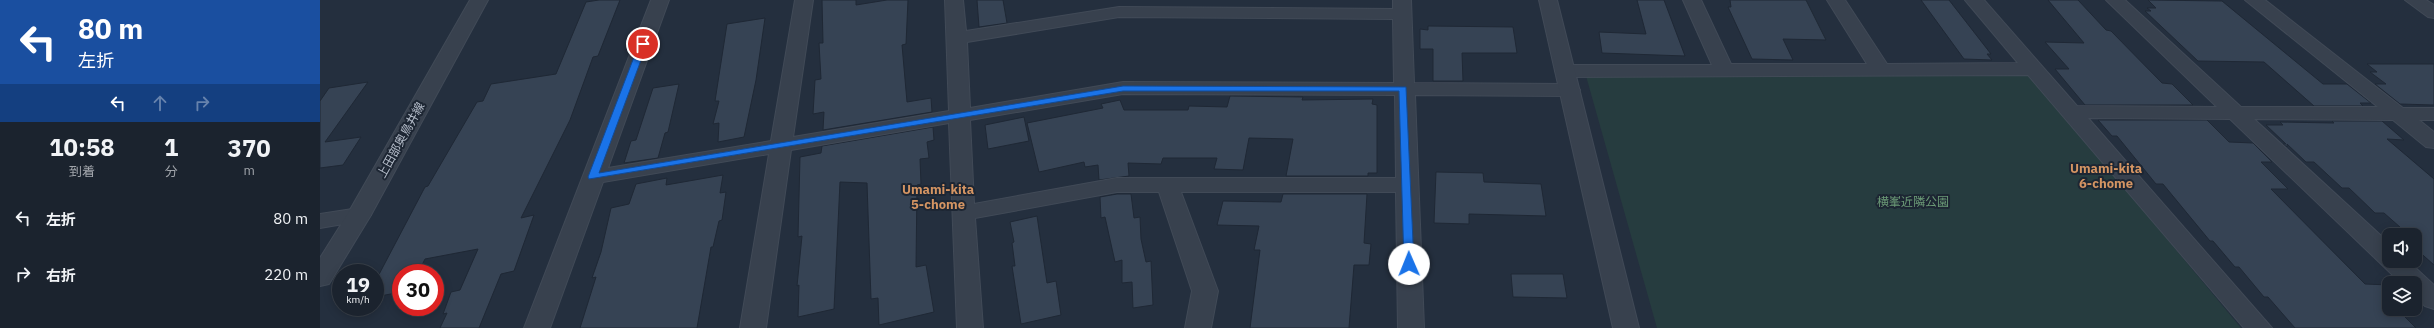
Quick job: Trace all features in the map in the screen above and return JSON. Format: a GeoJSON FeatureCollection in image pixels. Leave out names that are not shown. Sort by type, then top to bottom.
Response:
{"type":"FeatureCollection","features":[{"type":"Feature","properties":{"kind":"street","name":"上田部奥鳥井線"},"geometry":{"type":"LineString","coordinates":[[320,278],[359,215],[479,0]]}},
{"type":"Feature","properties":{"kind":"street"},"geometry":{"type":"LineString","coordinates":[[537,328],[592,177],[660,0]]}},
{"type":"Feature","properties":{"kind":"street"},"geometry":{"type":"LineString","coordinates":[[753,328],[783,145],[804,0]]}},
{"type":"Feature","properties":{"kind":"street"},"geometry":{"type":"LineString","coordinates":[[954,0],[957,38],[963,213],[970,328]]}},
{"type":"Feature","properties":{"kind":"street"},"geometry":{"type":"LineString","coordinates":[[1548,0],[1626,328]]}},
{"type":"Feature","properties":{"kind":"street"},"geometry":{"type":"LineString","coordinates":[[1692,0],[1724,70]]}},
{"type":"Feature","properties":{"kind":"street"},"geometry":{"type":"LineString","coordinates":[[1836,0],[1881,70]]}},
{"type":"Feature","properties":{"kind":"street"},"geometry":{"type":"LineString","coordinates":[[1974,0],[2259,328]]}},
{"type":"Feature","properties":{"kind":"street"},"geometry":{"type":"LineString","coordinates":[[2115,0],[2382,250]]}},
{"type":"Feature","properties":{"kind":"street"},"geometry":{"type":"LineString","coordinates":[[2254,0],[2434,142]]}},
{"type":"Feature","properties":{"kind":"street"},"geometry":{"type":"LineString","coordinates":[[2414,0],[2434,14]]}},
{"type":"Feature","properties":{"kind":"street"},"geometry":{"type":"LineString","coordinates":[[957,38],[1118,6],[1402,7],[1403,89],[1411,328]]}},
{"type":"Feature","properties":{"kind":"street"},"geometry":{"type":"LineString","coordinates":[[592,177],[1123,88],[1403,89],[1567,81],[1724,70],[2035,69]]}},
{"type":"Feature","properties":{"kind":"street"},"geometry":{"type":"LineString","coordinates":[[2072,112],[2434,114]]}},
{"type":"Feature","properties":{"kind":"street"},"geometry":{"type":"LineString","coordinates":[[963,213],[1117,185],[1407,185]]}},
{"type":"Feature","properties":{"kind":"street"},"geometry":{"type":"LineString","coordinates":[[1168,186],[1205,291],[1198,328]]}},
{"type":"Feature","properties":{"kind":"street"},"geometry":{"type":"LineString","coordinates":[[320,221],[359,215]]}},
{"type":"Feature","properties":{"kind":"street"},"geometry":{"type":"LineString","coordinates":[[2400,268],[2434,300]]}},
{"type":"Feature","properties":{"kind":"green space","name":"横峯近隣公園"},"geometry":{"type":"Polygon","coordinates":[[[2031,75],[2241,328],[1657,328],[1586,76],[2031,75]]]}},
{"type":"Feature","properties":{"kind":"building"},"geometry":{"type":"Polygon","coordinates":[[[599,0],[620,0],[598,56],[593,57],[570,120],[521,218],[534,215],[514,271],[501,274],[479,328],[440,328],[447,313],[444,314],[444,311],[451,292],[460,290],[478,249],[425,259],[422,264],[392,264],[392,294],[384,295],[384,265],[425,187],[428,186],[477,102],[483,101],[491,84],[556,74],[586,2],[599,0]]]}},
{"type":"Feature","properties":{"kind":"building"},"geometry":{"type":"Polygon","coordinates":[[[822,0],[856,0],[856,5],[887,0],[908,0],[906,44],[902,45],[907,102],[931,98],[932,112],[823,130],[824,112],[813,114],[815,80],[821,79],[819,43],[823,43],[822,0]]]}},
{"type":"Feature","properties":{"kind":"building"},"geometry":{"type":"Polygon","coordinates":[[[977,0],[1003,0],[1007,23],[979,27],[977,0]]]}},
{"type":"Feature","properties":{"kind":"building"},"geometry":{"type":"Polygon","coordinates":[[[1637,0],[1664,0],[1685,56],[1602,53],[1599,32],[1646,34],[1637,0]]]}},
{"type":"Feature","properties":{"kind":"building"},"geometry":{"type":"Polygon","coordinates":[[[1730,0],[1806,0],[1826,40],[1783,39],[1793,60],[1752,59],[1728,7],[1731,7],[1730,0]]]}},
{"type":"Feature","properties":{"kind":"building"},"geometry":{"type":"Polygon","coordinates":[[[1921,0],[1949,0],[1991,54],[1987,54],[1992,60],[1964,59],[1921,0]]]}},
{"type":"Feature","properties":{"kind":"building"},"geometry":{"type":"Polygon","coordinates":[[[2048,0],[2078,0],[2106,30],[2111,31],[2162,83],[2172,84],[2193,105],[2085,105],[2055,69],[2069,69],[2045,42],[2084,43],[2048,0]]]}},
{"type":"Feature","properties":{"kind":"building"},"geometry":{"type":"Polygon","coordinates":[[[2148,0],[2222,1],[2323,84],[2347,84],[2371,103],[2360,103],[2363,106],[2314,106],[2264,62],[2198,61],[2145,11],[2151,11],[2147,8],[2156,8],[2148,0]]]}},
{"type":"Feature","properties":{"kind":"building"},"geometry":{"type":"Polygon","coordinates":[[[765,18],[756,80],[744,137],[718,142],[719,123],[713,124],[719,101],[715,101],[727,24],[765,18]]]}},
{"type":"Feature","properties":{"kind":"building"},"geometry":{"type":"Polygon","coordinates":[[[1428,26],[1513,27],[1517,53],[1462,53],[1463,81],[1433,81],[1433,49],[1420,49],[1420,29],[1428,30],[1428,26]]]}},
{"type":"Feature","properties":{"kind":"building"},"geometry":{"type":"Polygon","coordinates":[[[2367,64],[2434,64],[2434,105],[2400,104],[2375,84],[2386,84],[2370,72],[2377,72],[2367,64]]]}},
{"type":"Feature","properties":{"kind":"building"},"geometry":{"type":"Polygon","coordinates":[[[368,82],[325,142],[361,137],[343,165],[320,168],[320,101],[329,88],[368,82]]]}},
{"type":"Feature","properties":{"kind":"building"},"geometry":{"type":"Polygon","coordinates":[[[679,84],[668,132],[665,133],[658,158],[624,163],[631,141],[636,140],[653,88],[679,84]]]}},
{"type":"Feature","properties":{"kind":"building"},"geometry":{"type":"Polygon","coordinates":[[[1230,96],[1303,97],[1302,100],[1373,99],[1372,104],[1377,105],[1377,173],[1368,173],[1368,176],[1286,176],[1293,139],[1249,138],[1243,170],[1214,169],[1217,158],[1163,158],[1161,164],[1128,163],[1129,176],[1099,180],[1098,165],[1085,167],[1084,162],[1039,172],[1027,123],[1103,108],[1101,104],[1120,100],[1124,110],[1188,110],[1189,106],[1227,107],[1230,96]]]}},
{"type":"Feature","properties":{"kind":"building"},"geometry":{"type":"Polygon","coordinates":[[[1024,117],[1029,141],[988,149],[985,125],[1024,117]]]}},
{"type":"Feature","properties":{"kind":"building"},"geometry":{"type":"Polygon","coordinates":[[[2098,120],[2207,120],[2229,142],[2253,143],[2272,162],[2261,162],[2288,189],[2271,189],[2365,284],[2382,285],[2382,316],[2404,316],[2416,328],[2295,328],[2268,297],[2264,297],[2239,267],[2235,267],[2213,241],[2210,241],[2163,184],[2156,184],[2117,136],[2112,136],[2098,120]]]}},
{"type":"Feature","properties":{"kind":"building"},"geometry":{"type":"Polygon","coordinates":[[[2332,121],[2382,121],[2404,140],[2387,139],[2434,179],[2434,265],[2422,254],[2422,228],[2401,228],[2384,213],[2375,213],[2349,188],[2342,188],[2314,162],[2306,162],[2287,144],[2287,147],[2283,144],[2286,144],[2266,125],[2283,125],[2280,122],[2334,123],[2332,121]]]}},
{"type":"Feature","properties":{"kind":"building"},"geometry":{"type":"Polygon","coordinates":[[[933,127],[934,140],[927,142],[929,158],[920,159],[921,184],[917,185],[916,267],[926,265],[934,312],[879,325],[878,298],[871,299],[867,183],[840,182],[834,309],[798,317],[799,285],[797,286],[802,236],[798,237],[800,157],[821,153],[822,146],[933,127]]]}},
{"type":"Feature","properties":{"kind":"building"},"geometry":{"type":"Polygon","coordinates":[[[1436,172],[1483,173],[1484,182],[1541,184],[1546,216],[1469,214],[1469,224],[1434,223],[1436,172]]]}},
{"type":"Feature","properties":{"kind":"building"},"geometry":{"type":"Polygon","coordinates":[[[723,175],[720,193],[726,192],[722,220],[719,221],[713,247],[711,247],[697,328],[580,328],[596,277],[592,278],[601,252],[611,208],[629,204],[636,184],[667,178],[666,185],[723,175]]]}},
{"type":"Feature","properties":{"kind":"building"},"geometry":{"type":"Polygon","coordinates":[[[1117,194],[1131,194],[1134,218],[1140,217],[1141,239],[1146,262],[1151,261],[1153,305],[1133,308],[1132,282],[1122,283],[1122,260],[1115,262],[1105,217],[1101,218],[1100,197],[1117,194]]]}},
{"type":"Feature","properties":{"kind":"building"},"geometry":{"type":"Polygon","coordinates":[[[1283,194],[1367,194],[1364,243],[1371,244],[1369,265],[1354,265],[1349,328],[1250,328],[1260,250],[1254,250],[1259,226],[1217,225],[1223,201],[1281,202],[1283,194]]]}},
{"type":"Feature","properties":{"kind":"building"},"geometry":{"type":"Polygon","coordinates":[[[1037,216],[1047,283],[1056,281],[1061,315],[1021,324],[1012,266],[1015,266],[1012,243],[1014,242],[1010,222],[1037,216]]]}},
{"type":"Feature","properties":{"kind":"building"},"geometry":{"type":"Polygon","coordinates":[[[1511,274],[1563,274],[1567,298],[1513,297],[1511,274]]]}},
{"type":"Feature","properties":{"kind":"district","name":"Umami-kita 6-chome"},"geometry":{"type":"Point","coordinates":[2106,176]}},
{"type":"Feature","properties":{"kind":"district","name":"Umami-kita 5-chome"},"geometry":{"type":"Point","coordinates":[938,196]}},
{"type":"Feature","properties":{"kind":"route"},"geometry":{"type":"LineString","coordinates":[[643,44],[592,177],[1123,88],[1403,89],[1409,264]]}}]}
